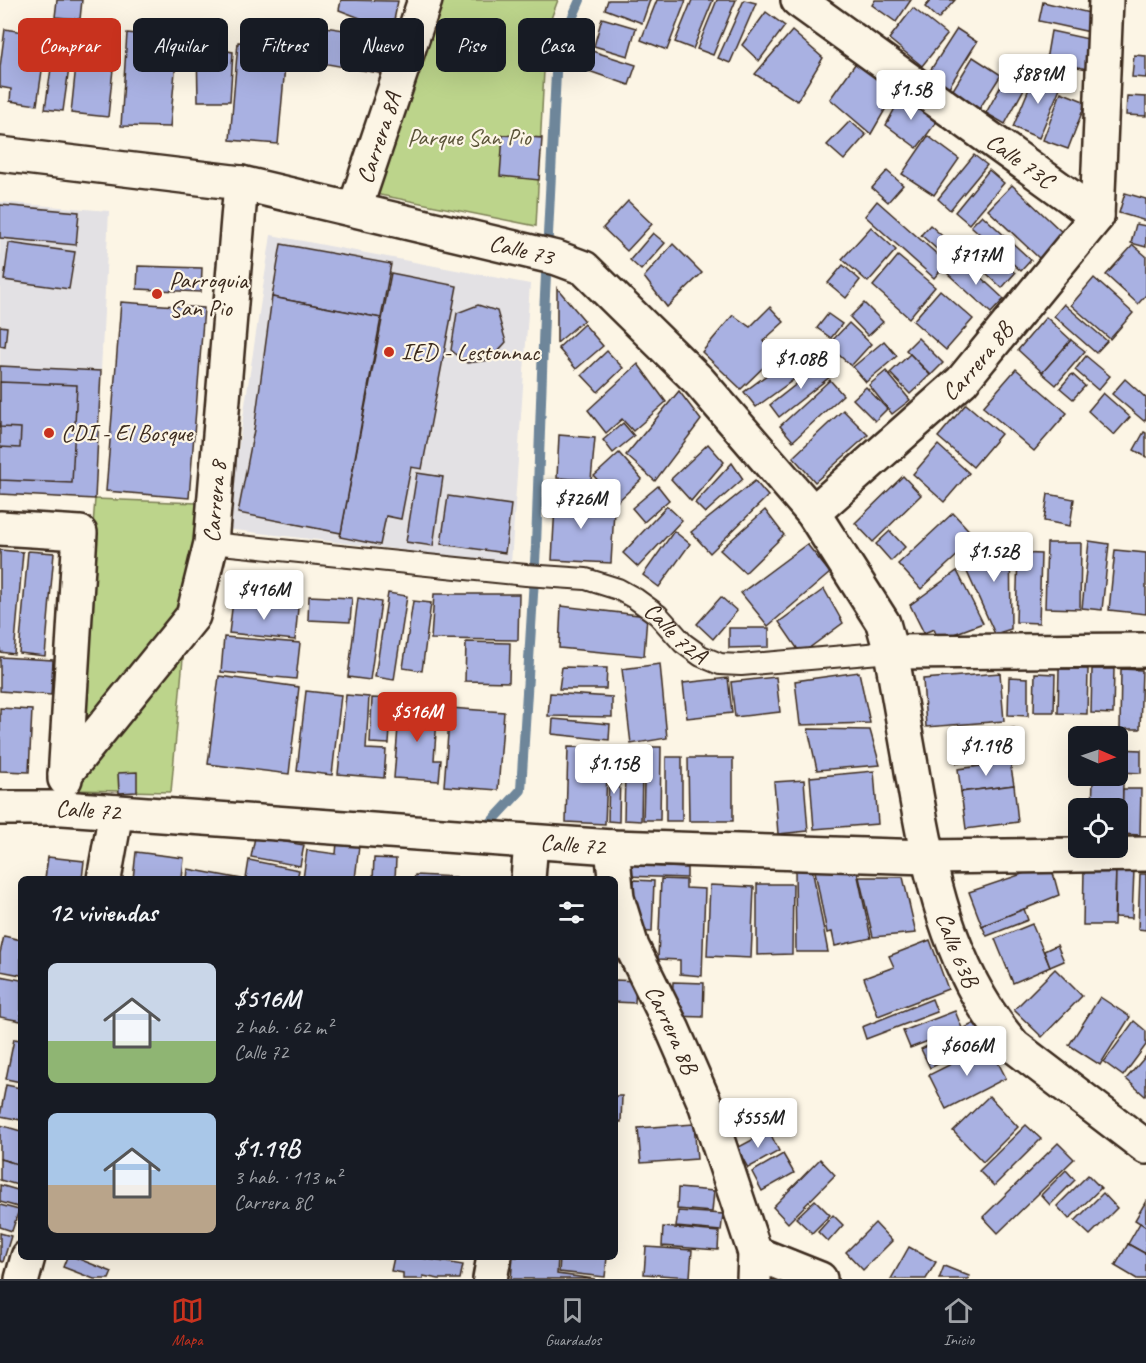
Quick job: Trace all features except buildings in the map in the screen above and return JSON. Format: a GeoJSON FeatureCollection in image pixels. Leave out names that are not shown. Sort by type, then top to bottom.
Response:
{"type":"FeatureCollection","features":[{"type":"Feature","properties":{"kind":"street","name":"Carrera 8A"},"geometry":{"type":"LineString","coordinates":[[355,208],[425,0]]}},
{"type":"Feature","properties":{"kind":"street","name":"Calle 73C"},"geometry":{"type":"LineString","coordinates":[[798,0],[1097,216]]}},
{"type":"Feature","properties":{"kind":"street"},"geometry":{"type":"LineString","coordinates":[[1097,216],[1106,0]]}},
{"type":"Feature","properties":{"kind":"street","name":"Calle 73"},"geometry":{"type":"LineString","coordinates":[[0,154],[241,183],[355,208],[549,256],[584,268],[691,373],[813,513],[887,637]]}},
{"type":"Feature","properties":{"kind":"street","name":"Carrera 8"},"geometry":{"type":"LineString","coordinates":[[65,774],[193,616],[212,543],[241,183]]}},
{"type":"Feature","properties":{"kind":"street","name":"Carrera 8B"},"geometry":{"type":"LineString","coordinates":[[813,513],[962,381],[1097,216]]}},
{"type":"Feature","properties":{"kind":"street"},"geometry":{"type":"LineString","coordinates":[[0,528],[80,533],[63,808]]}},
{"type":"Feature","properties":{"kind":"street","name":"Calle 72A"},"geometry":{"type":"LineString","coordinates":[[887,637],[1146,650]]}},
{"type":"Feature","properties":{"kind":"street","name":"Calle 63B"},"geometry":{"type":"LineString","coordinates":[[887,637],[927,857],[948,929],[975,993],[998,1029],[1014,1046],[1146,1147]]}},
{"type":"Feature","properties":{"kind":"street","name":"Calle 72"},"geometry":{"type":"LineString","coordinates":[[0,808],[63,808],[612,847],[927,857],[1146,854]]}},
{"type":"Feature","properties":{"kind":"street"},"geometry":{"type":"LineString","coordinates":[[105,876],[116,812]]}},
{"type":"Feature","properties":{"kind":"street"},"geometry":{"type":"LineString","coordinates":[[528,876],[531,842]]}},
{"type":"Feature","properties":{"kind":"street","name":"Carrera 8B"},"geometry":{"type":"LineString","coordinates":[[612,847],[615,876]]}},
{"type":"Feature","properties":{"kind":"street","name":"Carrera 8B"},"geometry":{"type":"LineString","coordinates":[[618,901],[632,947],[674,1030],[705,1106],[755,1266]]}},
{"type":"Feature","properties":{"kind":"street"},"geometry":{"type":"LineString","coordinates":[[22,1279],[27,1260]]}},
{"type":"Feature","properties":{"kind":"street"},"geometry":{"type":"LineString","coordinates":[[490,1279],[493,1260]]}},
{"type":"Feature","properties":{"kind":"street"},"geometry":{"type":"LineString","coordinates":[[755,1266],[819,1279]]}},
{"type":"Feature","properties":{"kind":"lane","name":"Calle 72A"},"geometry":{"type":"LineString","coordinates":[[212,543],[534,576],[586,579],[618,589],[636,598],[658,615],[683,643],[701,656],[720,664],[741,665],[887,637]]}},
{"type":"Feature","properties":{"kind":"shaded area"},"geometry":{"type":"Polygon","coordinates":[[[0,202],[109,211],[101,371],[0,366],[0,202]]]}},
{"type":"Feature","properties":{"kind":"shaded area","name":"IED - Lestonnac"},"geometry":{"type":"Polygon","coordinates":[[[271,235],[530,284],[511,563],[226,529],[271,235]]]}},
{"type":"Feature","properties":{"kind":"green space","name":"Parque San Pio"},"geometry":{"type":"Polygon","coordinates":[[[436,0],[558,0],[551,18],[518,18],[518,72],[544,72],[536,226],[375,194],[413,72],[424,72],[424,38],[436,0]]]}},
{"type":"Feature","properties":{"kind":"green space"},"geometry":{"type":"Polygon","coordinates":[[[95,499],[197,503],[171,792],[73,790],[95,499]]]}},
{"type":"Feature","properties":{"kind":"waterway"},"geometry":{"type":"LineString","coordinates":[[483,831],[521,790],[536,546],[544,315],[557,53],[580,0]]}},
{"type":"Feature","properties":{"kind":"place","name":"Parroquia San Pio"},"geometry":{"type":"Point","coordinates":[157,294]}},
{"type":"Feature","properties":{"kind":"place","name":"IED - Lestonnac"},"geometry":{"type":"Point","coordinates":[389,352]}},
{"type":"Feature","properties":{"kind":"place","name":"CDI - El Bosque"},"geometry":{"type":"Point","coordinates":[49,433]}}]}
